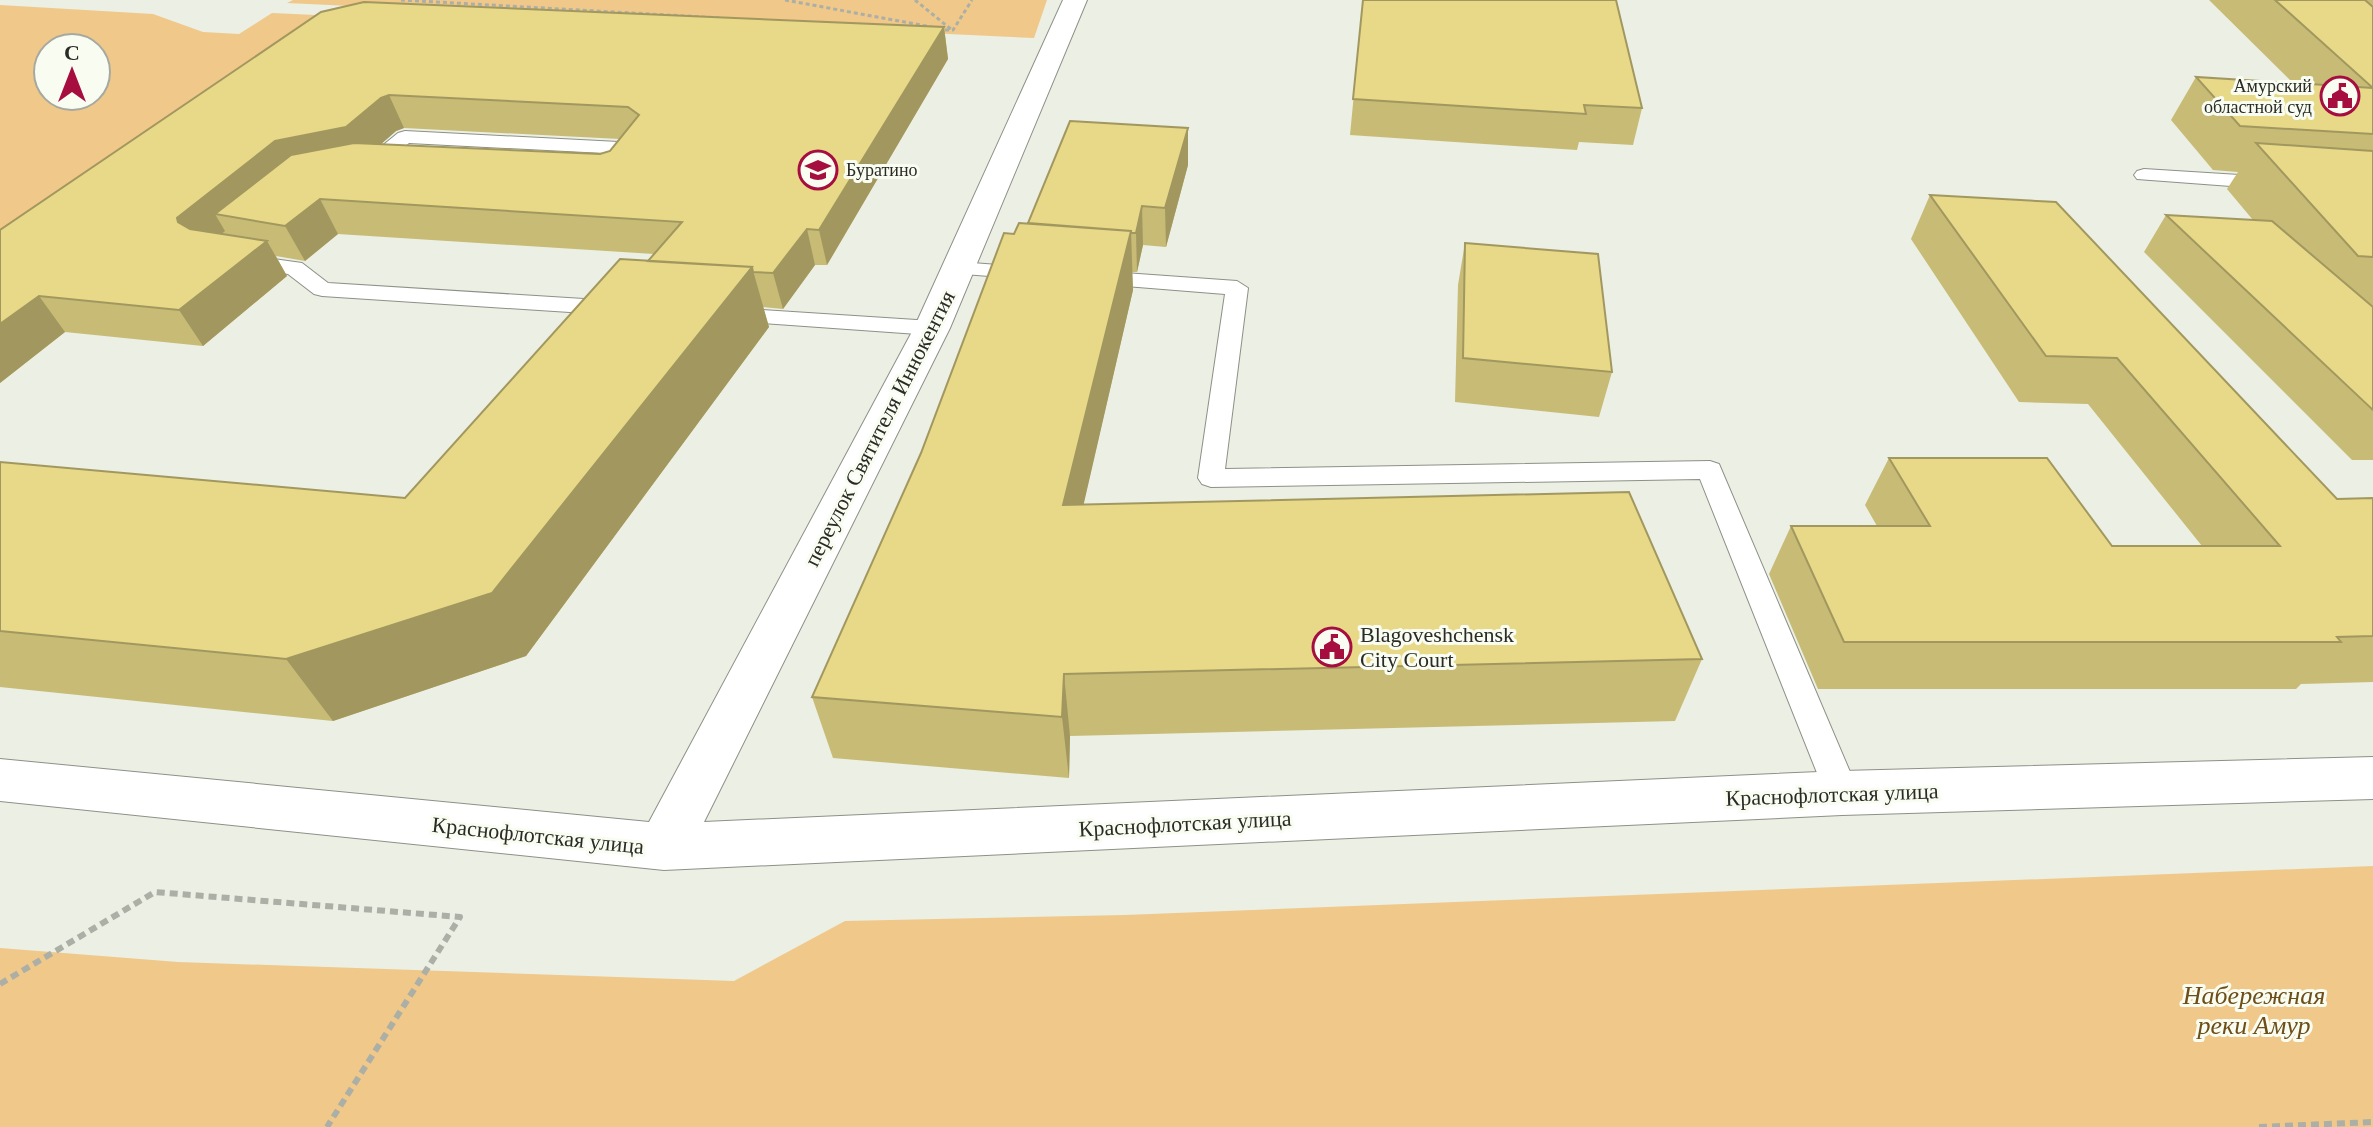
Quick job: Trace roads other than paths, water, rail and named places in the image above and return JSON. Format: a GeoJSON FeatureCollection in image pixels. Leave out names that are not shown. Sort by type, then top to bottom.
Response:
{"type":"FeatureCollection","features":[{"type":"Feature","properties":{"kind":"street","name":"переулок Святителя Иннокентия"},"geometry":{"type":"LineString","coordinates":[[664,847],[932,328],[1075,0]]}},
{"type":"Feature","properties":{"kind":"street","name":"Краснофлотская улица"},"geometry":{"type":"LineString","coordinates":[[0,780],[664,847],[1842,793],[2373,778]]}},
{"type":"Feature","properties":{"kind":"lane"},"geometry":{"type":"LineString","coordinates":[[370,168],[405,137],[638,149],[621,169]]}},
{"type":"Feature","properties":{"kind":"lane"},"geometry":{"type":"LineString","coordinates":[[343,173],[370,168],[400,169]]}},
{"type":"Feature","properties":{"kind":"lane"},"geometry":{"type":"LineString","coordinates":[[2144,175],[2296,185]]}},
{"type":"Feature","properties":{"kind":"lane"},"geometry":{"type":"LineString","coordinates":[[225,257],[294,268],[322,289],[637,309]]}},
{"type":"Feature","properties":{"kind":"lane"},"geometry":{"type":"LineString","coordinates":[[959,268],[1237,288],[1211,478],[1710,470],[1842,793]]}},
{"type":"Feature","properties":{"kind":"lane"},"geometry":{"type":"LineString","coordinates":[[570,330],[590,306]]}},
{"type":"Feature","properties":{"kind":"lane"},"geometry":{"type":"LineString","coordinates":[[715,314],[932,328]]}},
{"type":"Feature","properties":{"kind":"place","name":"Амурский областной суд"},"geometry":{"type":"Point","coordinates":[2340,96]}},
{"type":"Feature","properties":{"kind":"place","name":"Буратино"},"geometry":{"type":"Point","coordinates":[818,170]}},
{"type":"Feature","properties":{"kind":"place","name":"Blagoveshchensk City Court"},"geometry":{"type":"Point","coordinates":[1332,647]}},
{"type":"Feature","properties":{"kind":"park label","name":"Набережная реки Амур"},"geometry":{"type":"Point","coordinates":[2254,1010]}}]}
